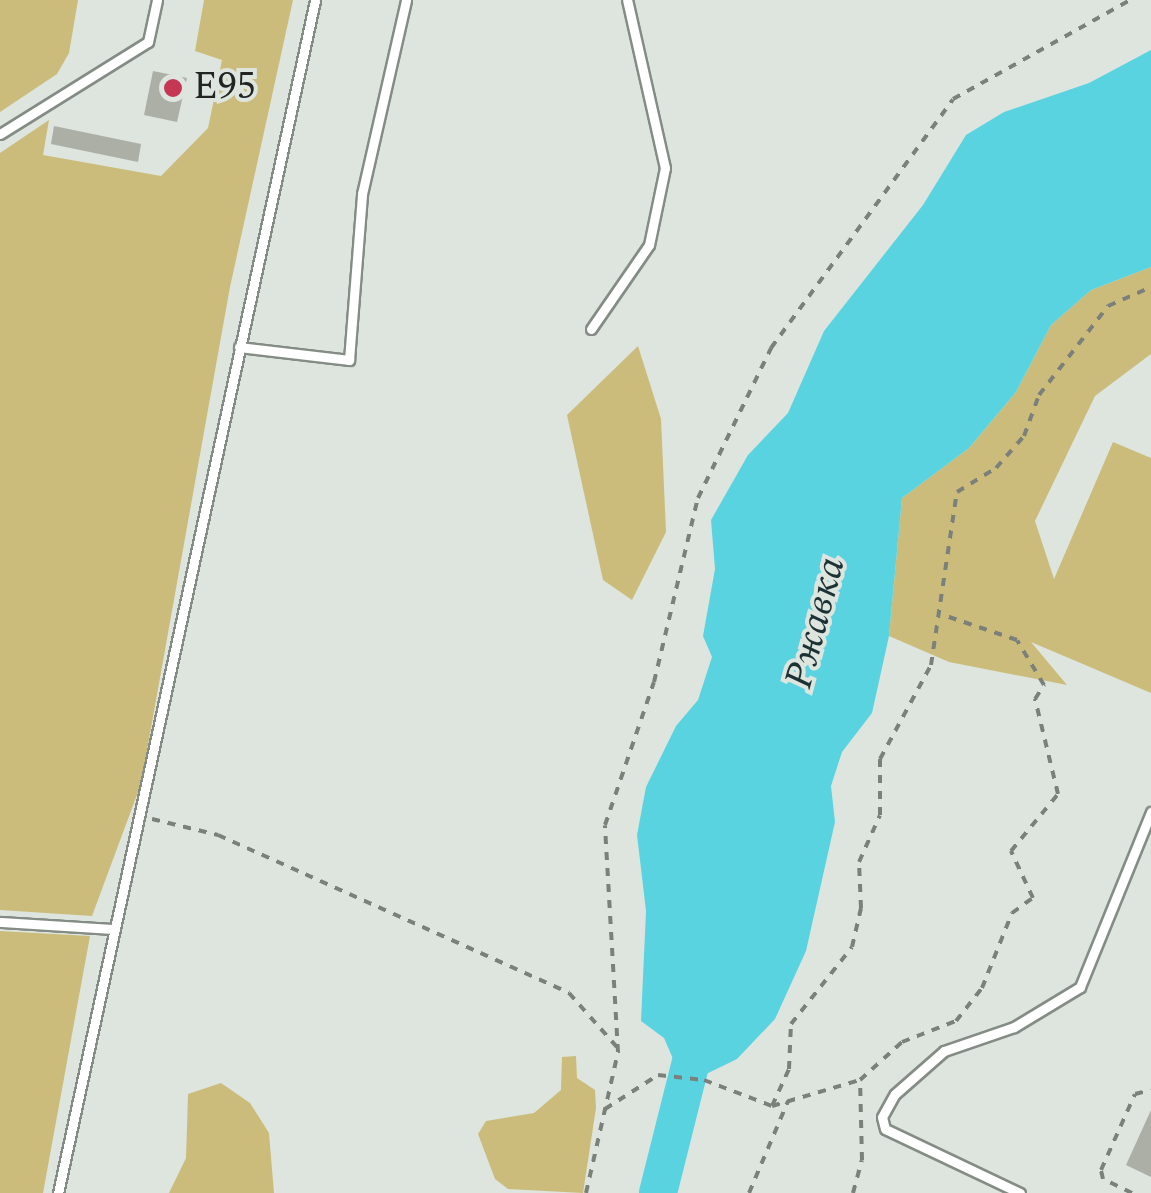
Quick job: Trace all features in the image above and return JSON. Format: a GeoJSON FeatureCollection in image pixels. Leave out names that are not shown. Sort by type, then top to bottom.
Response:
{"type":"FeatureCollection","features":[{"type":"Feature","properties":{"kind":"lane"},"geometry":{"type":"LineString","coordinates":[[0,134],[148,42],[157,0]]}},
{"type":"Feature","properties":{"kind":"lane"},"geometry":{"type":"LineString","coordinates":[[58,1193],[112,929],[143,816],[315,0]]}},
{"type":"Feature","properties":{"kind":"lane"},"geometry":{"type":"LineString","coordinates":[[239,347],[350,360],[362,194],[406,0]]}},
{"type":"Feature","properties":{"kind":"lane"},"geometry":{"type":"LineString","coordinates":[[590,329],[650,246],[665,168],[627,0]]}},
{"type":"Feature","properties":{"kind":"lane"},"geometry":{"type":"LineString","coordinates":[[1020,1193],[885,1129],[882,1117],[895,1094],[944,1052],[1014,1027],[1080,987],[1151,812]]}},
{"type":"Feature","properties":{"kind":"lane"},"geometry":{"type":"LineString","coordinates":[[0,922],[112,929]]}},
{"type":"Feature","properties":{"kind":"path"},"geometry":{"type":"LineString","coordinates":[[586,1193],[617,1048],[605,825],[654,682],[698,498],[771,348],[953,98],[1130,0]]}},
{"type":"Feature","properties":{"kind":"path"},"geometry":{"type":"LineString","coordinates":[[772,1106],[790,1069],[791,1024],[852,947],[861,908],[860,862],[880,816],[880,759],[931,665],[943,616],[957,492],[996,468],[1024,436],[1039,395],[1098,316],[1151,288]]}},
{"type":"Feature","properties":{"kind":"path"},"geometry":{"type":"LineString","coordinates":[[605,1109],[658,1075],[704,1080],[772,1106],[860,1080],[902,1042],[956,1021],[982,988],[1012,913],[1033,898],[1011,851],[1058,794],[1035,698],[1044,685],[1017,640],[943,616]]}},
{"type":"Feature","properties":{"kind":"path"},"geometry":{"type":"LineString","coordinates":[[143,816],[218,835],[570,993],[617,1048]]}},
{"type":"Feature","properties":{"kind":"path"},"geometry":{"type":"LineString","coordinates":[[853,1193],[862,1160],[860,1080]]}},
{"type":"Feature","properties":{"kind":"path"},"geometry":{"type":"LineString","coordinates":[[1132,1193],[1104,1179],[1101,1170],[1135,1094],[1151,1090]]}},
{"type":"Feature","properties":{"kind":"path"},"geometry":{"type":"LineString","coordinates":[[749,1193],[788,1101]]}},
{"type":"Feature","properties":{"kind":"shaded area"},"geometry":{"type":"Polygon","coordinates":[[[0,0],[78,0],[69,53],[57,74],[0,112],[0,0]]]}},
{"type":"Feature","properties":{"kind":"shaded area"},"geometry":{"type":"Polygon","coordinates":[[[204,0],[293,0],[230,287],[141,784],[92,916],[0,910],[0,153],[49,120],[43,155],[161,176],[208,128],[222,60],[195,51],[204,0]]]}},
{"type":"Feature","properties":{"kind":"shaded area"},"geometry":{"type":"Polygon","coordinates":[[[1151,267],[1151,354],[1095,396],[1035,521],[1054,579],[1113,442],[1151,458],[1151,693],[1031,642],[1067,685],[949,662],[889,636],[902,498],[969,448],[1016,392],[1051,325],[1091,290],[1151,267]]]}},
{"type":"Feature","properties":{"kind":"shaded area"},"geometry":{"type":"Polygon","coordinates":[[[638,346],[661,419],[666,532],[632,600],[603,580],[567,415],[638,346]]]}},
{"type":"Feature","properties":{"kind":"shaded area"},"geometry":{"type":"Polygon","coordinates":[[[0,931],[90,936],[43,1193],[0,1193],[0,931]]]}},
{"type":"Feature","properties":{"kind":"shaded area"},"geometry":{"type":"Polygon","coordinates":[[[576,1056],[577,1078],[595,1090],[596,1108],[583,1193],[508,1189],[495,1179],[478,1134],[486,1121],[534,1113],[561,1090],[562,1057],[576,1056]]]}},
{"type":"Feature","properties":{"kind":"shaded area"},"geometry":{"type":"Polygon","coordinates":[[[221,1083],[250,1103],[269,1133],[274,1193],[169,1193],[186,1158],[188,1094],[221,1083]]]}},
{"type":"Feature","properties":{"kind":"water"},"geometry":{"type":"Polygon","coordinates":[[[1151,50],[1151,267],[1091,290],[1051,325],[1016,392],[969,448],[902,498],[889,636],[872,713],[842,752],[831,786],[835,822],[806,951],[775,1019],[737,1059],[700,1077],[687,1073],[677,1068],[664,1038],[641,1021],[646,911],[637,835],[646,787],[676,726],[698,700],[712,657],[703,636],[715,569],[711,520],[748,455],[788,413],[824,331],[923,205],[966,135],[1004,112],[1089,83],[1151,50]]]}},
{"type":"Feature","properties":{"kind":"building"},"geometry":{"type":"Polygon","coordinates":[[[153,71],[187,78],[177,122],[144,115],[153,71]]]}},
{"type":"Feature","properties":{"kind":"building"},"geometry":{"type":"Polygon","coordinates":[[[54,126],[141,144],[138,162],[51,144],[54,126]]]}},
{"type":"Feature","properties":{"kind":"building"},"geometry":{"type":"Polygon","coordinates":[[[1151,1110],[1151,1177],[1126,1165],[1151,1110]]]}},
{"type":"Feature","properties":{"kind":"waterway","name":"Ржавка"},"geometry":{"type":"LineString","coordinates":[[658,1193],[700,1026]]}},
{"type":"Feature","properties":{"kind":"place","name":"E95"},"geometry":{"type":"Point","coordinates":[173,88]}}]}
